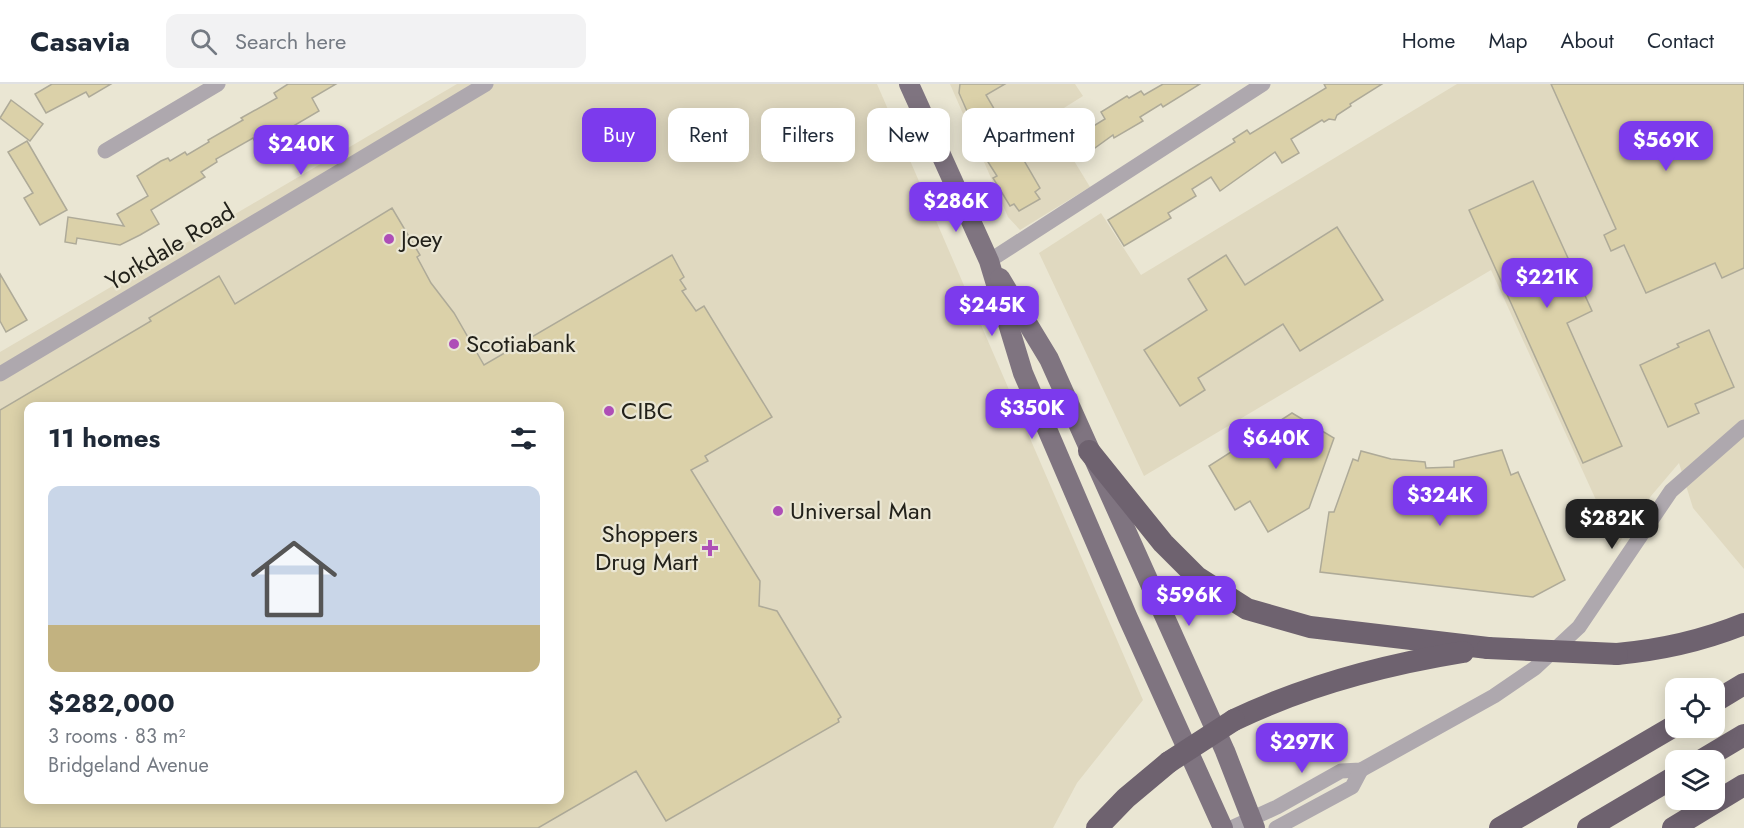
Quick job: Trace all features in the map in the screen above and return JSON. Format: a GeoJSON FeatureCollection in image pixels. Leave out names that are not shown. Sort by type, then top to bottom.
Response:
{"type":"FeatureCollection","features":[{"type":"Feature","properties":{"kind":"highway"},"geometry":{"type":"LineString","coordinates":[[1089,451],[1171,552],[1197,577],[1248,609],[1310,627],[1488,648],[1617,654],[1661,650],[1714,636],[1744,624]]}},
{"type":"Feature","properties":{"kind":"highway"},"geometry":{"type":"LineString","coordinates":[[1097,828],[1126,798],[1168,762],[1234,720],[1303,690],[1391,666],[1488,648]]}},
{"type":"Feature","properties":{"kind":"highway"},"geometry":{"type":"LineString","coordinates":[[1725,695],[1744,684]]}},
{"type":"Feature","properties":{"kind":"highway"},"geometry":{"type":"LineString","coordinates":[[1500,828],[1665,731]]}},
{"type":"Feature","properties":{"kind":"highway"},"geometry":{"type":"LineString","coordinates":[[1719,750],[1744,735]]}},
{"type":"Feature","properties":{"kind":"highway"},"geometry":{"type":"LineString","coordinates":[[1588,828],[1665,782]]}},
{"type":"Feature","properties":{"kind":"highway"},"geometry":{"type":"LineString","coordinates":[[1673,828],[1744,785]]}},
{"type":"Feature","properties":{"kind":"main road"},"geometry":{"type":"LineString","coordinates":[[909,84],[989,261],[1048,359],[1225,751],[1254,823]]}},
{"type":"Feature","properties":{"kind":"main road"},"geometry":{"type":"LineString","coordinates":[[989,261],[1023,373],[1128,618],[1223,828]]}},
{"type":"Feature","properties":{"kind":"street"},"geometry":{"type":"LineString","coordinates":[[105,151],[218,84]]}},
{"type":"Feature","properties":{"kind":"street","name":"Yorkdale Road"},"geometry":{"type":"LineString","coordinates":[[0,374],[486,84]]}},
{"type":"Feature","properties":{"kind":"street"},"geometry":{"type":"LineString","coordinates":[[989,261],[1263,84]]}},
{"type":"Feature","properties":{"kind":"street"},"geometry":{"type":"LineString","coordinates":[[1231,828],[1254,823],[1341,771],[1361,770],[1494,696],[1535,668],[1579,627],[1671,491],[1744,427]]}},
{"type":"Feature","properties":{"kind":"street"},"geometry":{"type":"LineString","coordinates":[[1276,828],[1352,787],[1361,770]]}},
{"type":"Feature","properties":{"kind":"shaded area"},"geometry":{"type":"Polygon","coordinates":[[[457,84],[877,84],[887,108],[867,108],[867,162],[911,162],[1143,700],[1077,783],[1053,828],[0,828],[0,352],[457,84]]]}},
{"type":"Feature","properties":{"kind":"shaded area"},"geometry":{"type":"Polygon","coordinates":[[[950,84],[1075,84],[1083,96],[1064,108],[962,108],[962,112],[950,84]]]}},
{"type":"Feature","properties":{"kind":"shaded area"},"geometry":{"type":"Polygon","coordinates":[[[1457,84],[1744,84],[1744,569],[1693,508],[1679,463],[1651,496],[1617,546],[1491,270],[1144,476],[1039,253],[1101,213],[1141,275],[1457,84]]]}},
{"type":"Feature","properties":{"kind":"shaded area"},"geometry":{"type":"Polygon","coordinates":[[[984,162],[1075,162],[1090,187],[1020,230],[1008,217],[984,162]]]}},
{"type":"Feature","properties":{"kind":"building"},"geometry":{"type":"Polygon","coordinates":[[[52,84],[111,84],[89,97],[86,92],[46,113],[35,94],[52,84]]]}},
{"type":"Feature","properties":{"kind":"building"},"geometry":{"type":"Polygon","coordinates":[[[288,84],[336,84],[312,98],[319,111],[278,135],[281,139],[267,147],[263,140],[256,144],[253,138],[216,159],[217,162],[201,172],[205,177],[151,210],[159,224],[120,245],[77,238],[76,244],[65,242],[68,217],[124,226],[117,214],[148,196],[137,176],[161,161],[168,158],[170,161],[185,152],[187,155],[209,142],[208,140],[243,120],[241,118],[277,98],[274,93],[288,84]]]}},
{"type":"Feature","properties":{"kind":"building"},"geometry":{"type":"Polygon","coordinates":[[[960,84],[1005,84],[986,95],[994,108],[966,108],[959,93],[960,84]]]}},
{"type":"Feature","properties":{"kind":"building"},"geometry":{"type":"Polygon","coordinates":[[[1163,84],[1200,84],[1163,107],[1161,104],[1140,117],[1143,121],[1114,138],[1113,135],[1095,148],[1095,125],[1105,119],[1101,112],[1127,96],[1129,98],[1141,91],[1144,95],[1163,84]]]}},
{"type":"Feature","properties":{"kind":"building"},"geometry":{"type":"Polygon","coordinates":[[[1324,84],[1382,84],[1350,104],[1351,106],[1337,115],[1335,120],[1329,119],[1324,122],[1322,120],[1291,139],[1299,153],[1282,163],[1275,152],[1220,191],[1211,177],[1192,189],[1196,196],[1168,213],[1171,218],[1124,246],[1108,220],[1235,142],[1233,139],[1247,130],[1250,134],[1326,88],[1324,84]]]}},
{"type":"Feature","properties":{"kind":"building"},"geometry":{"type":"Polygon","coordinates":[[[1551,84],[1744,84],[1744,268],[1722,278],[1715,263],[1646,293],[1624,245],[1611,251],[1604,235],[1616,229],[1551,84]]]}},
{"type":"Feature","properties":{"kind":"building"},"geometry":{"type":"Polygon","coordinates":[[[11,100],[43,124],[30,141],[0,118],[11,100]]]}},
{"type":"Feature","properties":{"kind":"building"},"geometry":{"type":"Polygon","coordinates":[[[27,141],[67,210],[40,225],[24,198],[33,193],[8,152],[27,141]]]}},
{"type":"Feature","properties":{"kind":"building"},"geometry":{"type":"Polygon","coordinates":[[[988,162],[1025,162],[1040,188],[1035,192],[1040,199],[1019,211],[1014,204],[1010,206],[993,178],[997,176],[988,162]]]}},
{"type":"Feature","properties":{"kind":"building"},"geometry":{"type":"Polygon","coordinates":[[[1533,181],[1592,311],[1567,323],[1622,446],[1583,463],[1469,210],[1533,181]]]}},
{"type":"Feature","properties":{"kind":"building"},"geometry":{"type":"Polygon","coordinates":[[[392,208],[420,255],[417,257],[431,283],[454,313],[484,365],[672,255],[684,277],[680,280],[686,289],[682,291],[696,311],[704,306],[772,417],[705,456],[708,461],[691,470],[760,581],[759,606],[777,611],[841,717],[838,719],[839,722],[666,821],[636,771],[538,828],[0,828],[0,410],[151,321],[149,318],[219,276],[235,304],[392,208]]]}},
{"type":"Feature","properties":{"kind":"building"},"geometry":{"type":"Polygon","coordinates":[[[1337,227],[1383,300],[1300,351],[1283,324],[1198,378],[1205,390],[1180,406],[1144,350],[1207,310],[1188,279],[1226,255],[1245,285],[1337,227]]]}},
{"type":"Feature","properties":{"kind":"building"},"geometry":{"type":"Polygon","coordinates":[[[0,274],[27,320],[6,332],[0,321],[0,274]]]}},
{"type":"Feature","properties":{"kind":"building"},"geometry":{"type":"Polygon","coordinates":[[[1709,330],[1734,387],[1695,404],[1699,413],[1668,427],[1640,365],[1679,347],[1677,344],[1709,330]]]}},
{"type":"Feature","properties":{"kind":"building"},"geometry":{"type":"Polygon","coordinates":[[[1292,413],[1334,438],[1309,508],[1268,532],[1250,501],[1235,510],[1209,466],[1292,413]]]}},
{"type":"Feature","properties":{"kind":"building"},"geometry":{"type":"Polygon","coordinates":[[[1502,450],[1511,475],[1518,472],[1565,580],[1533,597],[1320,572],[1329,512],[1334,512],[1353,459],[1358,461],[1361,451],[1391,459],[1425,462],[1426,468],[1454,467],[1454,461],[1502,450]]]}},
{"type":"Feature","properties":{"kind":"place","name":"Joey"},"geometry":{"type":"Point","coordinates":[389,239]}},
{"type":"Feature","properties":{"kind":"place","name":"Scotiabank"},"geometry":{"type":"Point","coordinates":[454,344]}},
{"type":"Feature","properties":{"kind":"place","name":"CIBC"},"geometry":{"type":"Point","coordinates":[609,411]}},
{"type":"Feature","properties":{"kind":"place","name":"Universal Man"},"geometry":{"type":"Point","coordinates":[778,511]}},
{"type":"Feature","properties":{"kind":"place","name":"Shoppers Drug Mart"},"geometry":{"type":"Point","coordinates":[710,548]}}]}
